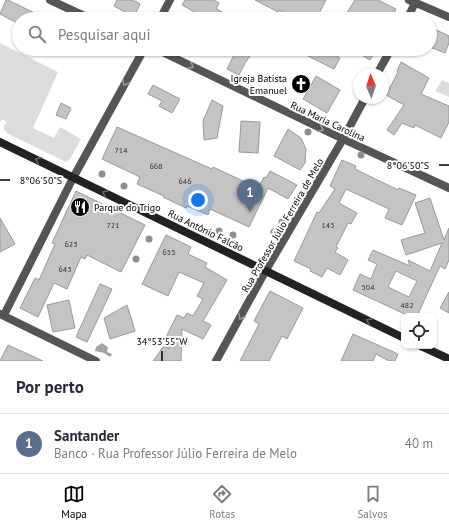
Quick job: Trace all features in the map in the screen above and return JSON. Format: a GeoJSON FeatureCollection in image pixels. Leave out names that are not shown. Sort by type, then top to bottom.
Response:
{"type":"FeatureCollection","features":[{"type":"Feature","properties":{"kind":"main road","name":"Rua Antônio Falcão"},"geometry":{"type":"LineString","coordinates":[[0,142],[401,337]]}},
{"type":"Feature","properties":{"kind":"main road"},"geometry":{"type":"LineString","coordinates":[[427,349],[449,360]]}},
{"type":"Feature","properties":{"kind":"street"},"geometry":{"type":"LineString","coordinates":[[50,0],[76,12]]}},
{"type":"Feature","properties":{"kind":"street"},"geometry":{"type":"LineString","coordinates":[[164,12],[170,0]]}},
{"type":"Feature","properties":{"kind":"street"},"geometry":{"type":"LineString","coordinates":[[409,12],[412,1],[449,17]]}},
{"type":"Feature","properties":{"kind":"street"},"geometry":{"type":"LineString","coordinates":[[96,361],[2,314],[73,178],[140,56]]}},
{"type":"Feature","properties":{"kind":"street","name":"Rua Maria Carolina"},"geometry":{"type":"LineString","coordinates":[[171,56],[449,188]]}},
{"type":"Feature","properties":{"kind":"street"},"geometry":{"type":"LineString","coordinates":[[380,68],[387,56]]}},
{"type":"Feature","properties":{"kind":"street","name":"Rua Professor Júlio Ferreira de Melo"},"geometry":{"type":"LineString","coordinates":[[216,361],[266,270],[343,139],[361,104]]}},
{"type":"Feature","properties":{"kind":"shaded area"},"geometry":{"type":"Polygon","coordinates":[[[0,43],[12,49],[12,56],[26,56],[58,72],[33,128],[54,138],[60,127],[81,139],[70,159],[66,162],[7,133],[4,129],[4,125],[7,122],[2,119],[0,123],[0,43]]]}},
{"type":"Feature","properties":{"kind":"shaded area"},"geometry":{"type":"Polygon","coordinates":[[[442,80],[449,83],[449,97],[435,91],[442,80]]]}},
{"type":"Feature","properties":{"kind":"shaded area"},"geometry":{"type":"Polygon","coordinates":[[[102,343],[108,347],[107,352],[112,354],[110,357],[104,353],[95,351],[96,347],[102,343]]]}},
{"type":"Feature","properties":{"kind":"building"},"geometry":{"type":"Polygon","coordinates":[[[6,0],[33,12],[12,12],[12,20],[0,14],[6,0]]]}},
{"type":"Feature","properties":{"kind":"building"},"geometry":{"type":"Polygon","coordinates":[[[117,0],[133,0],[140,4],[136,12],[125,12],[114,6],[117,0]]]}},
{"type":"Feature","properties":{"kind":"building"},"geometry":{"type":"Polygon","coordinates":[[[185,0],[214,0],[219,3],[216,9],[222,12],[194,12],[182,5],[185,0]]]}},
{"type":"Feature","properties":{"kind":"building"},"geometry":{"type":"Polygon","coordinates":[[[255,0],[326,0],[320,12],[283,12],[279,10],[278,12],[255,0]]]}},
{"type":"Feature","properties":{"kind":"building"},"geometry":{"type":"Polygon","coordinates":[[[355,0],[378,0],[396,9],[394,12],[347,12],[355,0]]]}},
{"type":"Feature","properties":{"kind":"building"},"geometry":{"type":"Polygon","coordinates":[[[437,30],[449,36],[449,43],[445,53],[437,50],[437,30]]]}},
{"type":"Feature","properties":{"kind":"building"},"geometry":{"type":"Polygon","coordinates":[[[234,56],[250,56],[239,75],[227,69],[234,56]]]}},
{"type":"Feature","properties":{"kind":"building"},"geometry":{"type":"Polygon","coordinates":[[[308,56],[336,56],[340,58],[334,69],[308,56]]]}},
{"type":"Feature","properties":{"kind":"building"},"geometry":{"type":"Polygon","coordinates":[[[363,56],[373,56],[370,60],[363,56]]]}},
{"type":"Feature","properties":{"kind":"building"},"geometry":{"type":"Polygon","coordinates":[[[401,62],[429,78],[421,94],[449,106],[449,122],[441,138],[415,125],[414,128],[402,123],[394,135],[387,130],[404,105],[389,97],[389,89],[398,72],[397,71],[401,62]]]}},
{"type":"Feature","properties":{"kind":"building"},"geometry":{"type":"Polygon","coordinates":[[[316,76],[340,90],[327,113],[303,99],[316,76]]]}},
{"type":"Feature","properties":{"kind":"building"},"geometry":{"type":"Polygon","coordinates":[[[153,85],[180,99],[172,113],[159,106],[162,101],[148,94],[153,85]]]}},
{"type":"Feature","properties":{"kind":"building"},"geometry":{"type":"Polygon","coordinates":[[[212,100],[223,106],[217,138],[204,140],[203,121],[212,100]]]}},
{"type":"Feature","properties":{"kind":"building"},"geometry":{"type":"Polygon","coordinates":[[[61,103],[71,108],[66,119],[56,115],[61,103]]]}},
{"type":"Feature","properties":{"kind":"building"},"geometry":{"type":"Polygon","coordinates":[[[241,121],[260,122],[258,153],[239,152],[241,121]]]}},
{"type":"Feature","properties":{"kind":"building"},"geometry":{"type":"Polygon","coordinates":[[[117,127],[212,169],[213,167],[256,187],[255,194],[264,177],[266,178],[270,171],[297,185],[288,199],[268,188],[249,227],[210,209],[208,215],[187,206],[186,208],[137,184],[140,177],[102,159],[117,127]]]}},
{"type":"Feature","properties":{"kind":"building"},"geometry":{"type":"Polygon","coordinates":[[[288,129],[301,138],[306,149],[305,163],[300,170],[274,156],[288,129]]]}},
{"type":"Feature","properties":{"kind":"building"},"geometry":{"type":"Polygon","coordinates":[[[342,160],[356,166],[355,169],[398,190],[399,188],[416,195],[402,225],[385,218],[389,209],[346,189],[339,203],[357,213],[351,224],[348,223],[335,252],[348,260],[340,275],[327,268],[322,277],[310,271],[311,269],[294,261],[317,212],[319,213],[335,189],[330,186],[342,160]]]}},
{"type":"Feature","properties":{"kind":"building"},"geometry":{"type":"Polygon","coordinates":[[[76,191],[145,225],[121,272],[87,255],[85,259],[81,257],[67,289],[54,283],[38,317],[20,308],[35,278],[39,280],[55,244],[52,243],[76,191]]]}},
{"type":"Feature","properties":{"kind":"building"},"geometry":{"type":"Polygon","coordinates":[[[430,198],[444,240],[449,228],[449,260],[445,269],[440,266],[418,313],[403,313],[353,290],[360,274],[371,279],[377,264],[368,260],[373,250],[410,266],[408,260],[430,271],[442,243],[406,255],[401,240],[425,233],[415,203],[430,198]],[[396,271],[388,287],[409,297],[417,281],[396,271]]]}},
{"type":"Feature","properties":{"kind":"building"},"geometry":{"type":"Polygon","coordinates":[[[0,218],[15,244],[0,252],[0,218]]]}},
{"type":"Feature","properties":{"kind":"building"},"geometry":{"type":"Polygon","coordinates":[[[166,235],[191,247],[188,254],[207,263],[205,267],[227,280],[203,321],[211,325],[203,339],[182,329],[181,361],[153,361],[163,347],[170,348],[167,335],[177,315],[184,318],[187,313],[193,316],[203,299],[197,296],[204,283],[179,272],[168,296],[142,284],[166,235]]]}},
{"type":"Feature","properties":{"kind":"building"},"geometry":{"type":"Polygon","coordinates":[[[100,284],[112,289],[87,342],[76,337],[100,284]]]}},
{"type":"Feature","properties":{"kind":"building"},"geometry":{"type":"Polygon","coordinates":[[[270,291],[303,308],[287,339],[282,336],[269,361],[240,361],[259,324],[254,321],[270,291]]]}},
{"type":"Feature","properties":{"kind":"building"},"geometry":{"type":"Polygon","coordinates":[[[449,292],[449,313],[440,308],[449,292]]]}},
{"type":"Feature","properties":{"kind":"building"},"geometry":{"type":"Polygon","coordinates":[[[69,300],[75,328],[53,332],[47,305],[69,300]]]}},
{"type":"Feature","properties":{"kind":"building"},"geometry":{"type":"Polygon","coordinates":[[[127,305],[135,331],[110,339],[104,318],[127,305]]]}},
{"type":"Feature","properties":{"kind":"building"},"geometry":{"type":"Polygon","coordinates":[[[353,334],[398,354],[395,361],[389,361],[376,354],[373,361],[341,361],[353,334]]]}},
{"type":"Feature","properties":{"kind":"building"},"geometry":{"type":"Polygon","coordinates":[[[8,345],[43,361],[0,361],[8,345]]]}},
{"type":"Feature","properties":{"kind":"place","name":"Igreja Batista Emanuel"},"geometry":{"type":"Point","coordinates":[301,84]}},
{"type":"Feature","properties":{"kind":"place","name":"Parque do Trigo"},"geometry":{"type":"Point","coordinates":[80,207]}},
{"type":"Feature","properties":{"kind":"place","name":"Santander"},"geometry":{"type":"Point","coordinates":[250,212]}}]}
